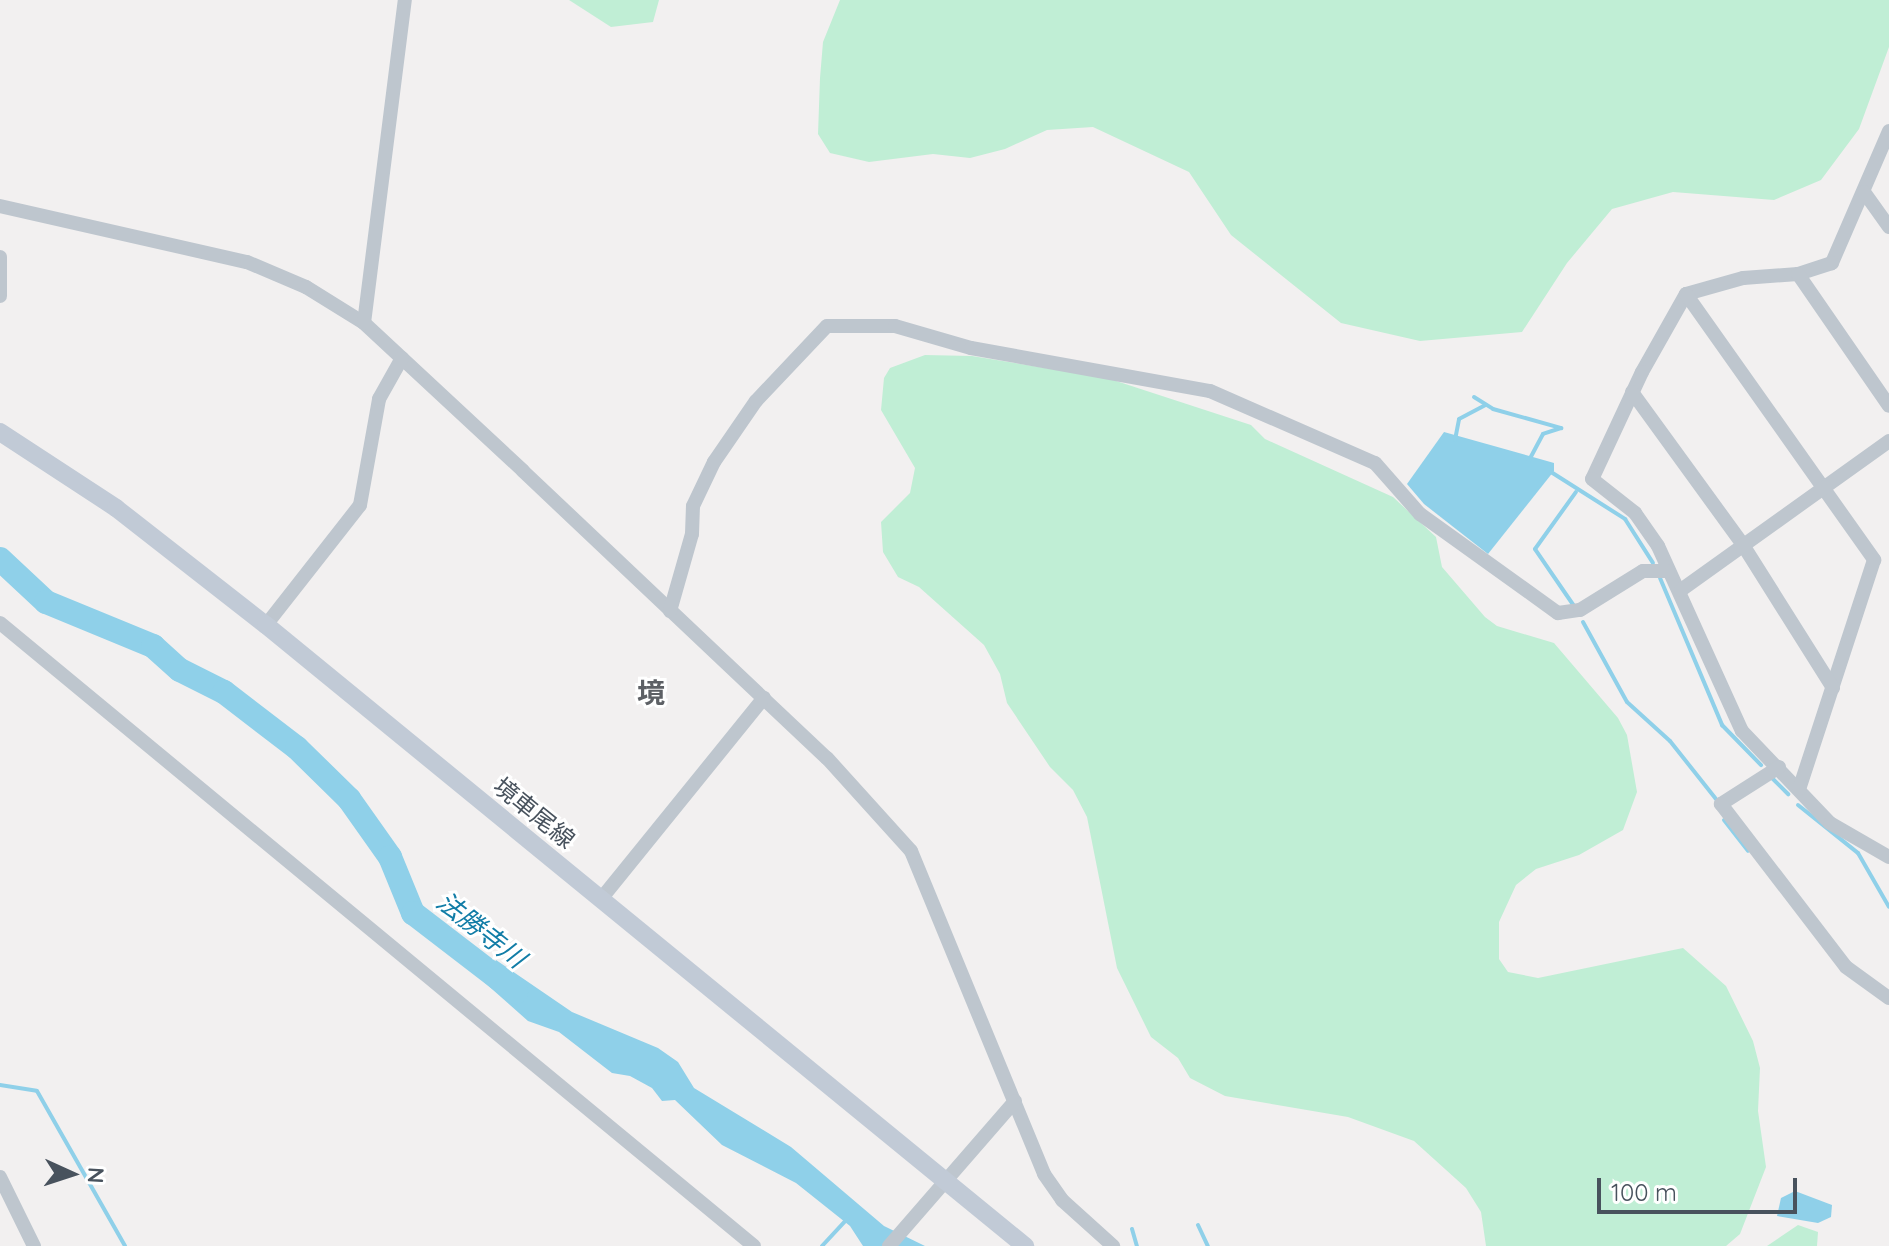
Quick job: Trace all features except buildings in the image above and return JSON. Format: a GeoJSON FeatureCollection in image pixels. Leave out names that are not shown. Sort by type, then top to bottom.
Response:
{"type":"FeatureCollection","features":[{"type":"Feature","properties":{"kind":"main road","name":"境車尾線"},"geometry":{"type":"LineString","coordinates":[[0,432],[116,508],[266,625],[1025,1246]]}},
{"type":"Feature","properties":{"kind":"street"},"geometry":{"type":"LineString","coordinates":[[364,323],[405,0]]}},
{"type":"Feature","properties":{"kind":"street"},"geometry":{"type":"LineString","coordinates":[[1889,131],[1832,263],[1798,274],[1743,278],[1686,294],[1632,392],[1592,479],[1635,513],[1681,590],[1733,715],[1830,823],[1889,857]]}},
{"type":"Feature","properties":{"kind":"street"},"geometry":{"type":"LineString","coordinates":[[1864,192],[1889,227]]}},
{"type":"Feature","properties":{"kind":"street"},"geometry":{"type":"LineString","coordinates":[[0,206],[247,262],[317,292],[364,323],[402,358],[827,758],[911,851],[1044,1174],[1062,1200],[1113,1246]]}},
{"type":"Feature","properties":{"kind":"street"},"geometry":{"type":"LineString","coordinates":[[0,257],[0,296]]}},
{"type":"Feature","properties":{"kind":"street"},"geometry":{"type":"LineString","coordinates":[[1798,274],[1889,406]]}},
{"type":"Feature","properties":{"kind":"street"},"geometry":{"type":"LineString","coordinates":[[1686,294],[1874,560],[1799,789]]}},
{"type":"Feature","properties":{"kind":"street"},"geometry":{"type":"LineString","coordinates":[[670,611],[692,534],[693,506],[714,462],[756,401],[827,326],[895,326],[971,348],[1210,391],[1375,463],[1420,514],[1558,613],[1580,610],[1643,571],[1668,571]]}},
{"type":"Feature","properties":{"kind":"street"},"geometry":{"type":"LineString","coordinates":[[266,625],[360,505],[379,399],[402,358]]}},
{"type":"Feature","properties":{"kind":"street"},"geometry":{"type":"LineString","coordinates":[[1632,392],[1743,545],[1833,688]]}},
{"type":"Feature","properties":{"kind":"street"},"geometry":{"type":"LineString","coordinates":[[1681,590],[1889,441]]}},
{"type":"Feature","properties":{"kind":"street"},"geometry":{"type":"LineString","coordinates":[[0,623],[754,1246]]}},
{"type":"Feature","properties":{"kind":"street"},"geometry":{"type":"LineString","coordinates":[[601,899],[764,698]]}},
{"type":"Feature","properties":{"kind":"street"},"geometry":{"type":"LineString","coordinates":[[1779,767],[1721,804],[1846,967],[1889,998]]}},
{"type":"Feature","properties":{"kind":"street"},"geometry":{"type":"LineString","coordinates":[[889,1246],[1015,1101]]}},
{"type":"Feature","properties":{"kind":"street"},"geometry":{"type":"LineString","coordinates":[[0,1177],[34,1246]]}},
{"type":"Feature","properties":{"kind":"green space"},"geometry":{"type":"Polygon","coordinates":[[[569,0],[659,0],[653,22],[611,27],[569,0]]]}},
{"type":"Feature","properties":{"kind":"green space"},"geometry":{"type":"Polygon","coordinates":[[[840,0],[1889,0],[1889,47],[1859,129],[1821,180],[1774,200],[1673,192],[1612,209],[1567,263],[1522,332],[1420,341],[1341,323],[1231,235],[1189,172],[1093,127],[1047,130],[1005,149],[970,158],[933,154],[869,162],[830,153],[818,134],[820,78],[823,42],[840,0]]]}},
{"type":"Feature","properties":{"kind":"green space"},"geometry":{"type":"Polygon","coordinates":[[[925,355],[972,356],[1107,378],[1251,425],[1265,439],[1393,497],[1436,537],[1442,567],[1485,617],[1497,626],[1554,643],[1618,718],[1627,735],[1637,792],[1623,830],[1579,855],[1536,869],[1516,885],[1499,922],[1499,959],[1508,972],[1538,978],[1683,948],[1726,986],[1753,1041],[1760,1068],[1758,1111],[1766,1167],[1740,1234],[1726,1246],[1486,1246],[1481,1212],[1466,1188],[1414,1141],[1348,1117],[1225,1096],[1190,1078],[1178,1058],[1151,1037],[1117,968],[1087,817],[1073,790],[1050,767],[1007,703],[1000,674],[984,645],[919,587],[898,577],[883,552],[881,522],[910,493],[915,468],[881,410],[884,378],[890,368],[925,355]]]}},
{"type":"Feature","properties":{"kind":"green space"},"geometry":{"type":"Polygon","coordinates":[[[1798,1225],[1818,1232],[1817,1246],[1767,1246],[1798,1225]]]}},
{"type":"Feature","properties":{"kind":"water"},"geometry":{"type":"Polygon","coordinates":[[[1444,432],[1554,463],[1554,471],[1488,554],[1424,504],[1407,484],[1444,432]]]}},
{"type":"Feature","properties":{"kind":"water"},"geometry":{"type":"Polygon","coordinates":[[[496,960],[572,1012],[658,1048],[678,1062],[694,1088],[791,1147],[884,1226],[925,1246],[863,1246],[850,1226],[796,1183],[722,1145],[675,1100],[662,1101],[652,1088],[630,1076],[612,1073],[559,1032],[528,1021],[484,982],[496,960]]]}},
{"type":"Feature","properties":{"kind":"water"},"geometry":{"type":"Polygon","coordinates":[[[1795,1191],[1832,1205],[1831,1217],[1818,1223],[1777,1216],[1781,1198],[1795,1191]]]}},
{"type":"Feature","properties":{"kind":"waterway"},"geometry":{"type":"LineString","coordinates":[[1474,397],[1493,409],[1561,428],[1543,434],[1529,460]]}},
{"type":"Feature","properties":{"kind":"waterway"},"geometry":{"type":"LineString","coordinates":[[1455,440],[1459,419],[1485,405]]}},
{"type":"Feature","properties":{"kind":"waterway"},"geometry":{"type":"LineString","coordinates":[[1551,472],[1625,519],[1653,563]]}},
{"type":"Feature","properties":{"kind":"waterway"},"geometry":{"type":"LineString","coordinates":[[1574,606],[1535,549],[1576,492]]}},
{"type":"Feature","properties":{"kind":"waterway","name":"法勝寺川"},"geometry":{"type":"LineString","coordinates":[[0,559],[46,602],[153,646],[180,670],[224,692],[297,748],[349,799],[390,857],[413,913],[516,992]]}},
{"type":"Feature","properties":{"kind":"waterway"},"geometry":{"type":"LineString","coordinates":[[1660,578],[1722,725],[1761,765]]}},
{"type":"Feature","properties":{"kind":"waterway"},"geometry":{"type":"LineString","coordinates":[[1583,622],[1627,702],[1670,741],[1716,799]]}},
{"type":"Feature","properties":{"kind":"waterway"},"geometry":{"type":"LineString","coordinates":[[1772,778],[1788,794]]}},
{"type":"Feature","properties":{"kind":"waterway"},"geometry":{"type":"LineString","coordinates":[[1798,805],[1858,853],[1889,907]]}},
{"type":"Feature","properties":{"kind":"waterway"},"geometry":{"type":"LineString","coordinates":[[1724,820],[1748,851]]}},
{"type":"Feature","properties":{"kind":"waterway"},"geometry":{"type":"LineString","coordinates":[[0,1085],[37,1091],[125,1246]]}},
{"type":"Feature","properties":{"kind":"waterway"},"geometry":{"type":"LineString","coordinates":[[822,1246],[847,1219]]}},
{"type":"Feature","properties":{"kind":"waterway"},"geometry":{"type":"LineString","coordinates":[[1198,1225],[1208,1246]]}},
{"type":"Feature","properties":{"kind":"waterway"},"geometry":{"type":"LineString","coordinates":[[1132,1229],[1137,1246]]}},
{"type":"Feature","properties":{"kind":"district","name":"境"},"geometry":{"type":"Point","coordinates":[651,693]}}]}
